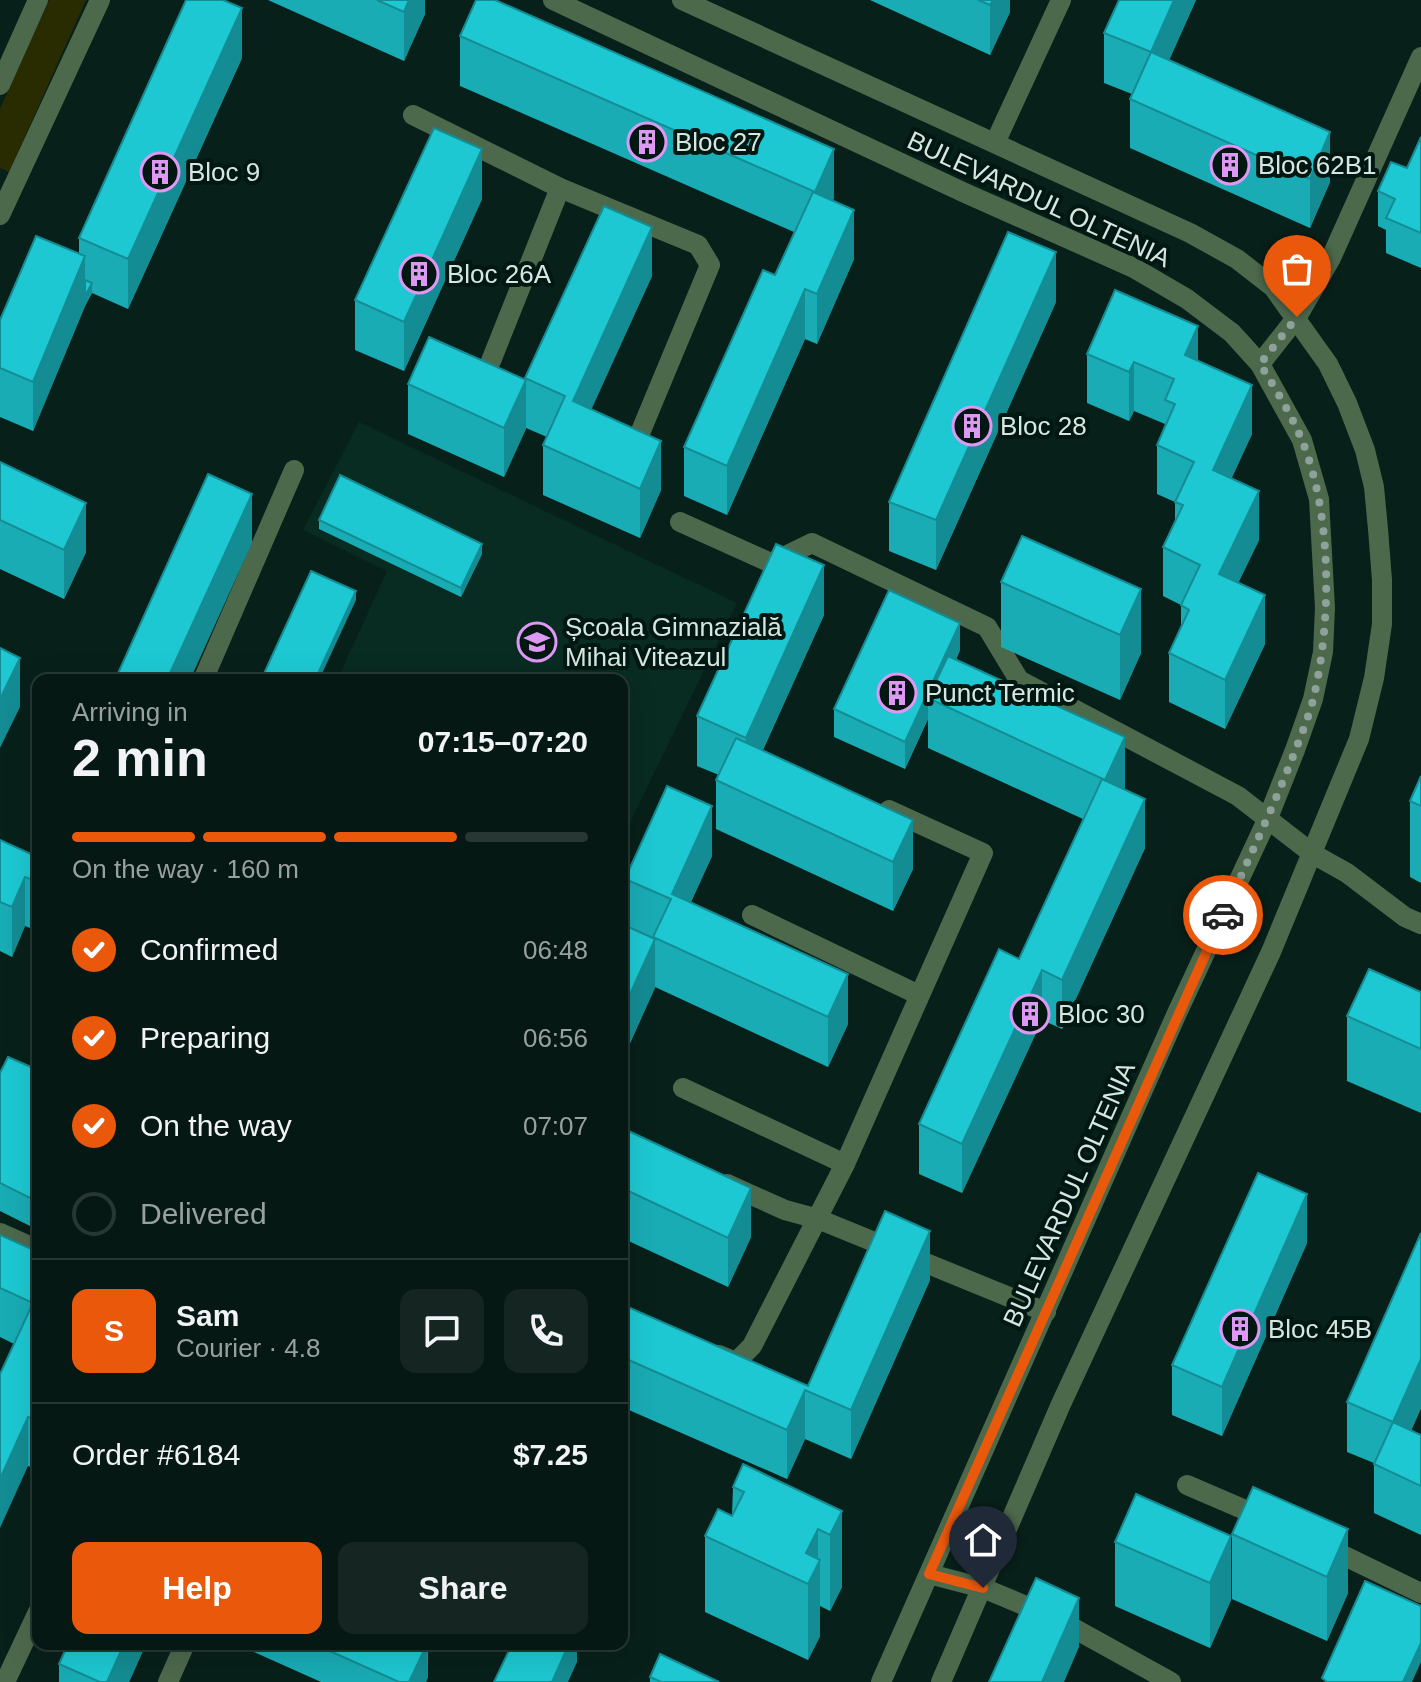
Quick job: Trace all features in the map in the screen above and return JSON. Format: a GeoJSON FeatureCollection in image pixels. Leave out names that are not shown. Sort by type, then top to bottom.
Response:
{"type":"FeatureCollection","features":[{"type":"Feature","properties":{"kind":"street"},"geometry":{"type":"LineString","coordinates":[[0,85],[38,0]]}},
{"type":"Feature","properties":{"kind":"street"},"geometry":{"type":"LineString","coordinates":[[0,215],[100,0]]}},
{"type":"Feature","properties":{"kind":"street","name":"BULEVARDUL OLTENIA"},"geometry":{"type":"LineString","coordinates":[[553,0],[965,193],[1134,268],[1187,299],[1232,333],[1260,364],[1302,440],[1319,499],[1325,608],[1323,652],[1313,699],[1268,818],[1177,1013],[881,1682]]}},
{"type":"Feature","properties":{"kind":"street","name":"BULEVARDUL OLTENIA"},"geometry":{"type":"LineString","coordinates":[[682,0],[1190,233],[1237,259],[1273,287],[1328,364],[1365,450],[1374,487],[1382,580],[1382,624],[1374,678],[1359,739],[1258,980],[1061,1404],[941,1682]]}},
{"type":"Feature","properties":{"kind":"street"},"geometry":{"type":"LineString","coordinates":[[995,143],[1061,0]]}},
{"type":"Feature","properties":{"kind":"street"},"geometry":{"type":"LineString","coordinates":[[1260,364],[1297,317],[1331,258],[1421,57]]}},
{"type":"Feature","properties":{"kind":"street"},"geometry":{"type":"LineString","coordinates":[[413,115],[560,188],[698,245],[710,265],[633,450]]}},
{"type":"Feature","properties":{"kind":"street"},"geometry":{"type":"LineString","coordinates":[[491,361],[560,188]]}},
{"type":"Feature","properties":{"kind":"street"},"geometry":{"type":"LineString","coordinates":[[206,674],[294,470]]}},
{"type":"Feature","properties":{"kind":"street"},"geometry":{"type":"LineString","coordinates":[[680,522],[771,563],[812,543],[987,627],[1019,680],[1238,796],[1313,854],[1347,873],[1405,917],[1421,924]]}},
{"type":"Feature","properties":{"kind":"street"},"geometry":{"type":"LineString","coordinates":[[695,1346],[736,1362],[752,1346],[845,1164],[983,853],[868,800]]}},
{"type":"Feature","properties":{"kind":"street"},"geometry":{"type":"LineString","coordinates":[[752,915],[919,995]]}},
{"type":"Feature","properties":{"kind":"street"},"geometry":{"type":"LineString","coordinates":[[683,1088],[845,1164]]}},
{"type":"Feature","properties":{"kind":"street"},"geometry":{"type":"LineString","coordinates":[[716,1179],[785,1210],[818,1219],[1046,1312]]}},
{"type":"Feature","properties":{"kind":"street"},"geometry":{"type":"LineString","coordinates":[[0,1233],[32,1247]]}},
{"type":"Feature","properties":{"kind":"street"},"geometry":{"type":"LineString","coordinates":[[1187,1485],[1281,1526]]}},
{"type":"Feature","properties":{"kind":"street"},"geometry":{"type":"LineString","coordinates":[[1309,1539],[1421,1593]]}},
{"type":"Feature","properties":{"kind":"street"},"geometry":{"type":"LineString","coordinates":[[929,1574],[983,1588],[1057,1619],[1163,1680]]}},
{"type":"Feature","properties":{"kind":"street"},"geometry":{"type":"LineString","coordinates":[[5,1682],[32,1625]]}},
{"type":"Feature","properties":{"kind":"street"},"geometry":{"type":"LineString","coordinates":[[168,1682],[182,1650]]}},
{"type":"Feature","properties":{"kind":"shaded area"},"geometry":{"type":"Polygon","coordinates":[[[49,0],[86,0],[9,172],[0,168],[0,109],[49,0]]]}},
{"type":"Feature","properties":{"kind":"shaded area","name":"Școala Gimnazială Mihai Viteazul"},"geometry":{"type":"Polygon","coordinates":[[[359,422],[737,603],[628,827],[628,674],[340,674],[387,571],[303,530],[359,422]]]}},
{"type":"Feature","properties":{"kind":"building"},"geometry":{"type":"Polygon","coordinates":[[[186,0],[223,0],[242,8],[128,259],[79,238],[186,0]]]}},
{"type":"Feature","properties":{"kind":"building"},"geometry":{"type":"Polygon","coordinates":[[[377,0],[409,0],[404,12],[377,0]]]}},
{"type":"Feature","properties":{"kind":"building"},"geometry":{"type":"Polygon","coordinates":[[[476,0],[495,0],[834,149],[815,192],[460,36],[476,0]]]}},
{"type":"Feature","properties":{"kind":"building"},"geometry":{"type":"Polygon","coordinates":[[[1119,0],[1174,0],[1151,52],[1104,33],[1119,0]]]}},
{"type":"Feature","properties":{"kind":"building"},"geometry":{"type":"Polygon","coordinates":[[[1151,52],[1330,132],[1310,179],[1130,99],[1151,52]]]}},
{"type":"Feature","properties":{"kind":"building"},"geometry":{"type":"Polygon","coordinates":[[[434,128],[482,149],[404,322],[355,300],[434,128]]]}},
{"type":"Feature","properties":{"kind":"building"},"geometry":{"type":"Polygon","coordinates":[[[1421,137],[1421,233],[1386,218],[1395,199],[1378,191],[1391,162],[1407,168],[1421,137]]]}},
{"type":"Feature","properties":{"kind":"building"},"geometry":{"type":"Polygon","coordinates":[[[813,192],[854,210],[817,294],[805,289],[727,466],[684,447],[763,270],[775,275],[813,192]]]}},
{"type":"Feature","properties":{"kind":"building"},"geometry":{"type":"Polygon","coordinates":[[[604,206],[652,227],[573,401],[661,441],[640,489],[543,445],[565,396],[525,378],[604,206]]]}},
{"type":"Feature","properties":{"kind":"building"},"geometry":{"type":"Polygon","coordinates":[[[1008,232],[1056,252],[936,520],[889,502],[1008,232]]]}},
{"type":"Feature","properties":{"kind":"building"},"geometry":{"type":"Polygon","coordinates":[[[36,236],[85,256],[33,382],[0,368],[0,320],[36,236]]]}},
{"type":"Feature","properties":{"kind":"building"},"geometry":{"type":"Polygon","coordinates":[[[85,280],[92,283],[85,296],[85,280]]]}},
{"type":"Feature","properties":{"kind":"building"},"geometry":{"type":"Polygon","coordinates":[[[1115,290],[1198,326],[1185,355],[1252,385],[1213,470],[1259,491],[1219,574],[1265,595],[1225,680],[1169,653],[1189,610],[1181,605],[1200,565],[1163,547],[1183,505],[1175,502],[1194,462],[1157,445],[1175,404],[1165,400],[1174,379],[1134,362],[1129,372],[1087,354],[1115,290]]]}},
{"type":"Feature","properties":{"kind":"building"},"geometry":{"type":"Polygon","coordinates":[[[429,337],[526,380],[504,428],[408,384],[429,337]]]}},
{"type":"Feature","properties":{"kind":"building"},"geometry":{"type":"Polygon","coordinates":[[[0,462],[86,503],[64,550],[0,520],[0,462]]]}},
{"type":"Feature","properties":{"kind":"building"},"geometry":{"type":"Polygon","coordinates":[[[208,474],[252,494],[170,674],[118,674],[208,474]]]}},
{"type":"Feature","properties":{"kind":"building"},"geometry":{"type":"Polygon","coordinates":[[[340,475],[482,544],[461,588],[319,520],[340,475]]]}},
{"type":"Feature","properties":{"kind":"building"},"geometry":{"type":"Polygon","coordinates":[[[1022,536],[1141,589],[1120,635],[1001,582],[1022,536]]]}},
{"type":"Feature","properties":{"kind":"building"},"geometry":{"type":"Polygon","coordinates":[[[776,544],[824,565],[746,738],[697,716],[776,544]]]}},
{"type":"Feature","properties":{"kind":"building"},"geometry":{"type":"Polygon","coordinates":[[[311,571],[356,591],[318,674],[264,674],[311,571]]]}},
{"type":"Feature","properties":{"kind":"building","name":"Punct Termic"},"geometry":{"type":"Polygon","coordinates":[[[889,590],[960,623],[905,742],[834,709],[889,590]]]}},
{"type":"Feature","properties":{"kind":"building"},"geometry":{"type":"Polygon","coordinates":[[[0,648],[20,658],[0,699],[0,648]]]}},
{"type":"Feature","properties":{"kind":"building"},"geometry":{"type":"Polygon","coordinates":[[[948,656],[1125,737],[1105,780],[928,698],[948,656]]]}},
{"type":"Feature","properties":{"kind":"building"},"geometry":{"type":"Polygon","coordinates":[[[736,738],[913,820],[893,862],[716,780],[736,738]]]}},
{"type":"Feature","properties":{"kind":"building"},"geometry":{"type":"Polygon","coordinates":[[[1421,776],[1421,806],[1410,801],[1421,776]]]}},
{"type":"Feature","properties":{"kind":"building"},"geometry":{"type":"Polygon","coordinates":[[[1102,779],[1145,799],[1062,980],[1042,970],[962,1144],[919,1124],[999,949],[1019,959],[1102,779]]]}},
{"type":"Feature","properties":{"kind":"building"},"geometry":{"type":"Polygon","coordinates":[[[667,786],[712,806],[672,894],[848,974],[828,1017],[653,937],[671,899],[628,880],[628,872],[667,786]]]}},
{"type":"Feature","properties":{"kind":"building"},"geometry":{"type":"Polygon","coordinates":[[[0,840],[32,855],[32,880],[25,877],[12,907],[0,902],[0,840]]]}},
{"type":"Feature","properties":{"kind":"building"},"geometry":{"type":"Polygon","coordinates":[[[628,927],[655,939],[628,999],[628,927]]]}},
{"type":"Feature","properties":{"kind":"building"},"geometry":{"type":"Polygon","coordinates":[[[1369,969],[1421,992],[1421,1049],[1347,1016],[1369,969]]]}},
{"type":"Feature","properties":{"kind":"building"},"geometry":{"type":"Polygon","coordinates":[[[8,1057],[32,1067],[30,1198],[0,1183],[0,1073],[8,1057]]]}},
{"type":"Feature","properties":{"kind":"building"},"geometry":{"type":"Polygon","coordinates":[[[628,1131],[751,1188],[728,1238],[628,1191],[628,1131]]]}},
{"type":"Feature","properties":{"kind":"building"},"geometry":{"type":"Polygon","coordinates":[[[1258,1173],[1307,1194],[1222,1387],[1172,1365],[1258,1173]]]}},
{"type":"Feature","properties":{"kind":"building"},"geometry":{"type":"Polygon","coordinates":[[[885,1211],[930,1231],[851,1410],[805,1390],[787,1430],[628,1360],[628,1307],[808,1386],[885,1211]]]}},
{"type":"Feature","properties":{"kind":"building"},"geometry":{"type":"Polygon","coordinates":[[[1421,1233],[1421,1359],[1393,1422],[1347,1402],[1421,1233]]]}},
{"type":"Feature","properties":{"kind":"building"},"geometry":{"type":"Polygon","coordinates":[[[0,1235],[32,1249],[32,1303],[0,1288],[0,1235]]]}},
{"type":"Feature","properties":{"kind":"building"},"geometry":{"type":"Polygon","coordinates":[[[32,1305],[32,1418],[28,1417],[0,1479],[0,1374],[32,1305]]]}},
{"type":"Feature","properties":{"kind":"building"},"geometry":{"type":"Polygon","coordinates":[[[1393,1422],[1421,1435],[1421,1486],[1374,1464],[1393,1422]]]}},
{"type":"Feature","properties":{"kind":"building"},"geometry":{"type":"Polygon","coordinates":[[[743,1464],[842,1511],[830,1535],[818,1529],[806,1553],[820,1560],[808,1584],[705,1536],[718,1509],[732,1516],[744,1492],[733,1487],[743,1464]]]}},
{"type":"Feature","properties":{"kind":"building"},"geometry":{"type":"Polygon","coordinates":[[[1253,1487],[1348,1529],[1327,1577],[1232,1534],[1253,1487]]]}},
{"type":"Feature","properties":{"kind":"building"},"geometry":{"type":"Polygon","coordinates":[[[1136,1494],[1231,1536],[1210,1583],[1115,1542],[1136,1494]]]}},
{"type":"Feature","properties":{"kind":"building"},"geometry":{"type":"Polygon","coordinates":[[[1036,1578],[1079,1598],[1042,1682],[989,1682],[1036,1578]]]}},
{"type":"Feature","properties":{"kind":"building"},"geometry":{"type":"Polygon","coordinates":[[[1365,1581],[1421,1606],[1421,1643],[1403,1682],[1327,1682],[1322,1678],[1365,1581]]]}},
{"type":"Feature","properties":{"kind":"building"},"geometry":{"type":"Polygon","coordinates":[[[65,1650],[121,1650],[107,1682],[100,1682],[59,1664],[65,1650]]]}},
{"type":"Feature","properties":{"kind":"building"},"geometry":{"type":"Polygon","coordinates":[[[327,1650],[424,1650],[409,1682],[399,1682],[327,1650]]]}},
{"type":"Feature","properties":{"kind":"building"},"geometry":{"type":"Polygon","coordinates":[[[509,1650],[566,1650],[552,1682],[494,1682],[509,1650]]]}},
{"type":"Feature","properties":{"kind":"building"},"geometry":{"type":"Polygon","coordinates":[[[660,1654],[719,1682],[661,1682],[650,1677],[660,1654]]]}},
{"type":"Feature","properties":{"kind":"way so far"},"geometry":{"type":"LineString","coordinates":[[1223,915],[1268,818],[1295,750],[1313,699],[1323,652],[1324,557],[1319,499],[1302,440],[1260,364],[1297,317]]}},
{"type":"Feature","properties":{"kind":"place","name":"Bloc 27"},"geometry":{"type":"Point","coordinates":[647,142]}},
{"type":"Feature","properties":{"kind":"place","name":"Bloc 62B1"},"geometry":{"type":"Point","coordinates":[1230,165]}},
{"type":"Feature","properties":{"kind":"place","name":"Bloc 9"},"geometry":{"type":"Point","coordinates":[160,172]}},
{"type":"Feature","properties":{"kind":"place","name":"Bloc 26A"},"geometry":{"type":"Point","coordinates":[419,274]}},
{"type":"Feature","properties":{"kind":"place","name":"Bloc 28"},"geometry":{"type":"Point","coordinates":[972,426]}},
{"type":"Feature","properties":{"kind":"place","name":"Școala Gimnazială Mihai Viteazul"},"geometry":{"type":"Point","coordinates":[537,642]}},
{"type":"Feature","properties":{"kind":"place","name":"Punct Termic"},"geometry":{"type":"Point","coordinates":[897,693]}},
{"type":"Feature","properties":{"kind":"place","name":"Bloc 30"},"geometry":{"type":"Point","coordinates":[1030,1014]}},
{"type":"Feature","properties":{"kind":"place","name":"Bloc 45B"},"geometry":{"type":"Point","coordinates":[1240,1329]}},
{"type":"Feature","properties":{"kind":"route"},"geometry":{"type":"LineString","coordinates":[[983,1588],[929,1574],[1223,915]]}}]}
